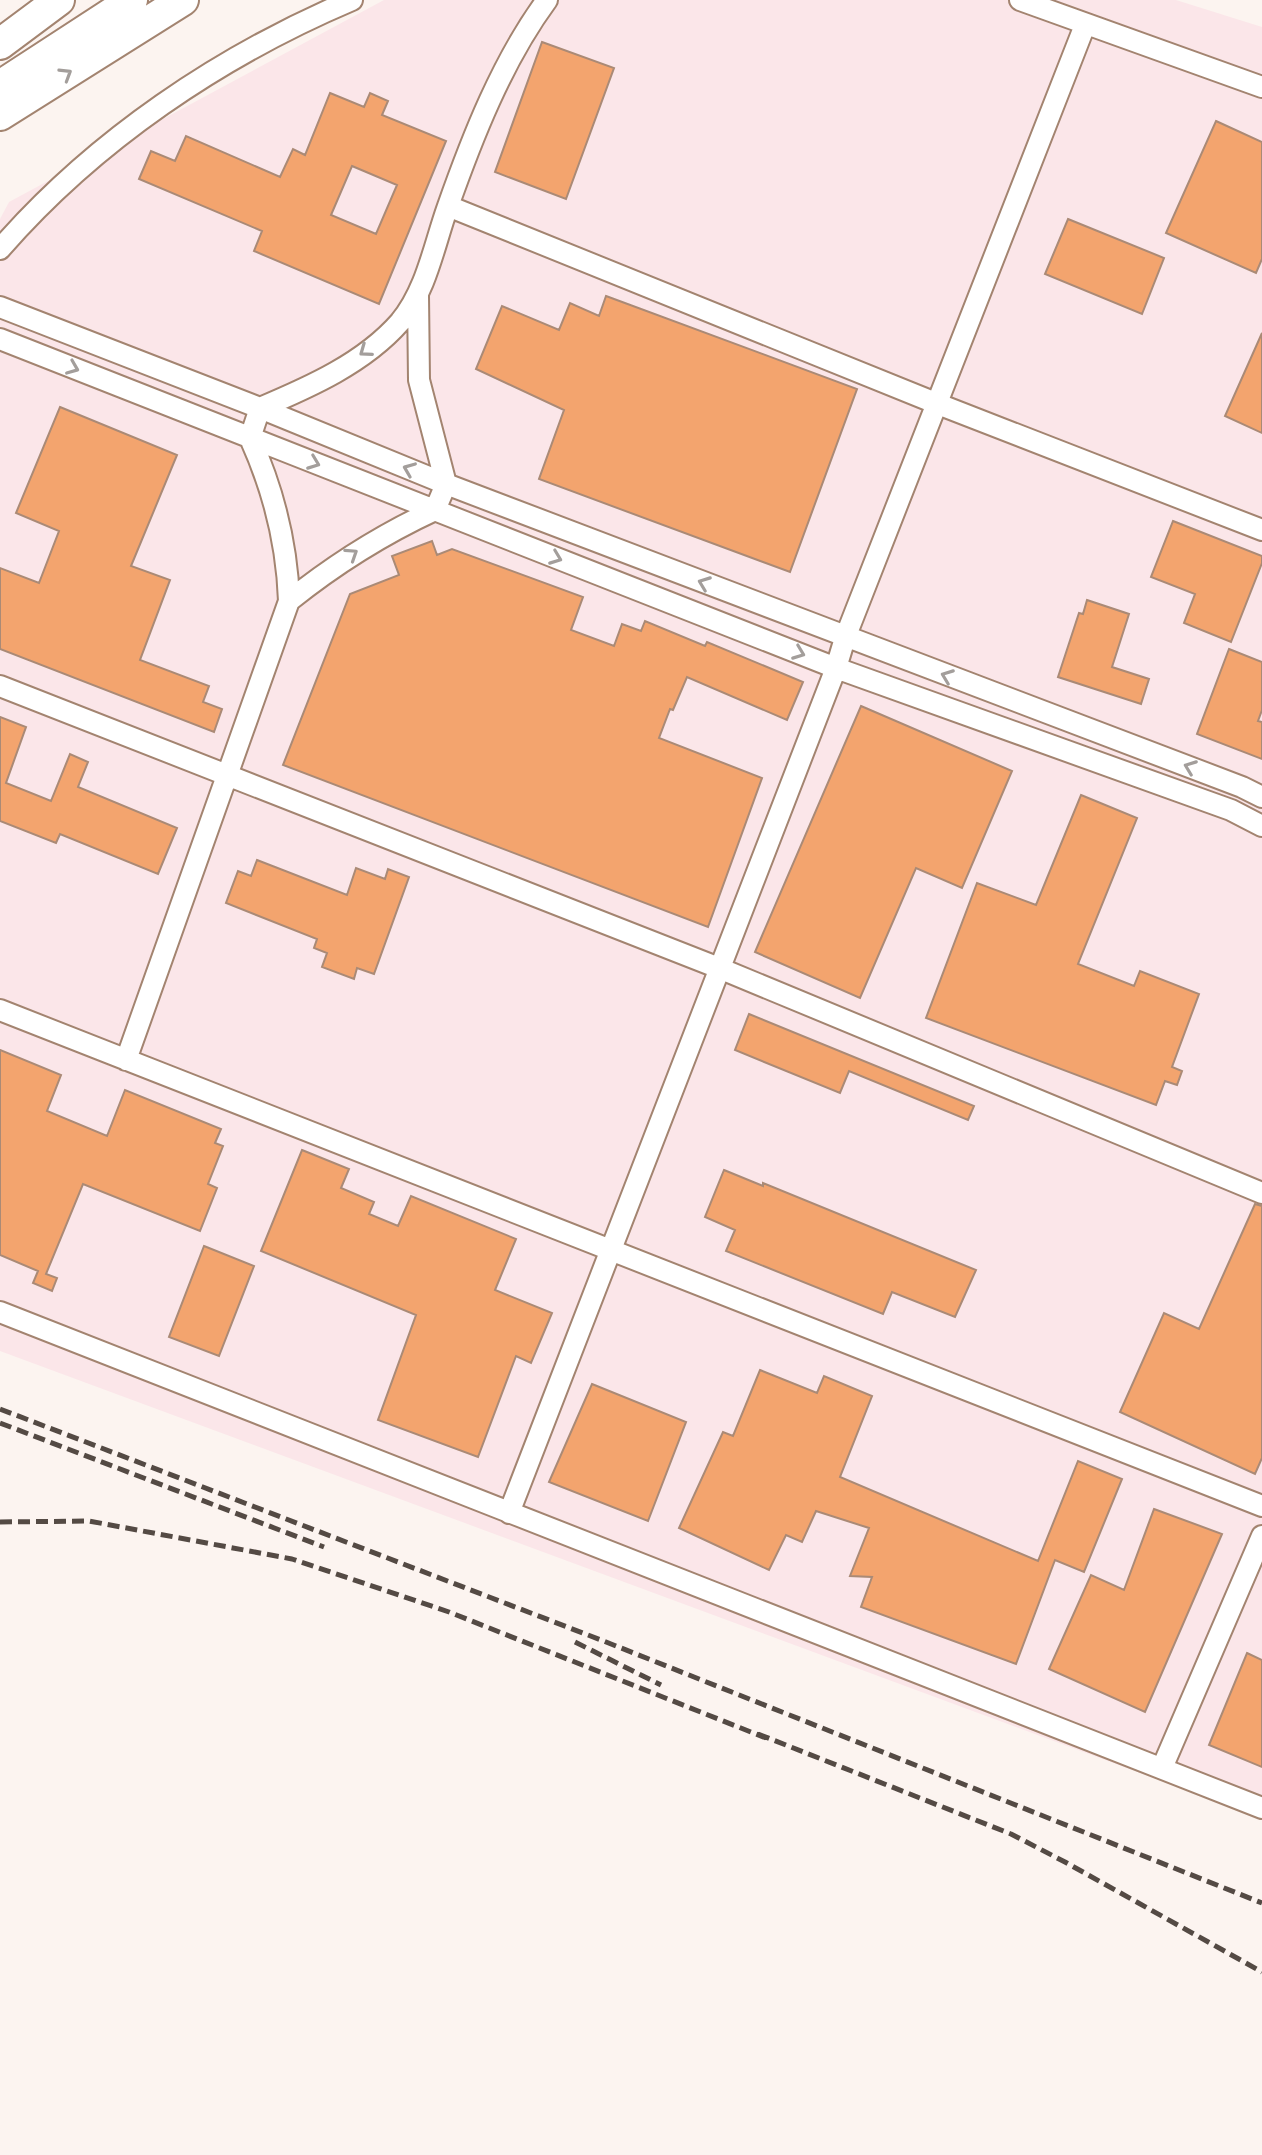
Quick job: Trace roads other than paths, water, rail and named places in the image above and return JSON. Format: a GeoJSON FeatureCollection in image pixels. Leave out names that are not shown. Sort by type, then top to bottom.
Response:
{"type":"FeatureCollection","features":[{"type":"Feature","properties":{"kind":"highway"},"geometry":{"type":"LineString","coordinates":[[0,44],[59,0]]}},
{"type":"Feature","properties":{"kind":"highway"},"geometry":{"type":"LineString","coordinates":[[0,86],[132,0]]}},
{"type":"Feature","properties":{"kind":"highway"},"geometry":{"type":"LineString","coordinates":[[0,115],[183,0]]}},
{"type":"Feature","properties":{"kind":"lane"},"geometry":{"type":"LineString","coordinates":[[0,249],[62,184],[143,119],[222,67],[352,0]]}},
{"type":"Feature","properties":{"kind":"lane"},"geometry":{"type":"LineString","coordinates":[[126,1060],[289,601],[289,574],[281,522],[273,493],[250,438],[260,408],[314,384],[359,356],[401,321],[418,295],[448,206],[506,63],[547,0]]}},
{"type":"Feature","properties":{"kind":"lane"},"geometry":{"type":"LineString","coordinates":[[1020,0],[1262,87]]}},
{"type":"Feature","properties":{"kind":"lane"},"geometry":{"type":"LineString","coordinates":[[509,1513],[845,638],[1085,25]]}},
{"type":"Feature","properties":{"kind":"lane"},"geometry":{"type":"LineString","coordinates":[[448,206],[938,404],[1262,530]]}},
{"type":"Feature","properties":{"kind":"lane"},"geometry":{"type":"LineString","coordinates":[[289,601],[373,541],[435,510],[446,484],[419,380],[418,295]]}},
{"type":"Feature","properties":{"kind":"lane"},"geometry":{"type":"LineString","coordinates":[[0,307],[446,484],[1262,797]]}},
{"type":"Feature","properties":{"kind":"lane"},"geometry":{"type":"LineString","coordinates":[[0,339],[836,668],[1231,810],[1262,826]]}},
{"type":"Feature","properties":{"kind":"lane"},"geometry":{"type":"LineString","coordinates":[[0,686],[719,968],[1262,1193]]}},
{"type":"Feature","properties":{"kind":"lane"},"geometry":{"type":"LineString","coordinates":[[0,1010],[1262,1506]]}},
{"type":"Feature","properties":{"kind":"lane"},"geometry":{"type":"LineString","coordinates":[[0,1312],[1262,1808]]}},
{"type":"Feature","properties":{"kind":"lane"},"geometry":{"type":"LineString","coordinates":[[1162,1768],[1262,1536]]}},
{"type":"Feature","properties":{"kind":"railway"},"geometry":{"type":"LineString","coordinates":[[0,1409],[601,1640],[1262,1903]]}},
{"type":"Feature","properties":{"kind":"railway"},"geometry":{"type":"LineString","coordinates":[[0,1423],[324,1547]]}},
{"type":"Feature","properties":{"kind":"railway"},"geometry":{"type":"LineString","coordinates":[[0,1522],[89,1521],[292,1559],[449,1612],[766,1738]]}},
{"type":"Feature","properties":{"kind":"railway"},"geometry":{"type":"LineString","coordinates":[[575,1642],[661,1685]]}},
{"type":"Feature","properties":{"kind":"railway"},"geometry":{"type":"LineString","coordinates":[[758,1734],[1011,1834],[1262,1972]]}}]}
